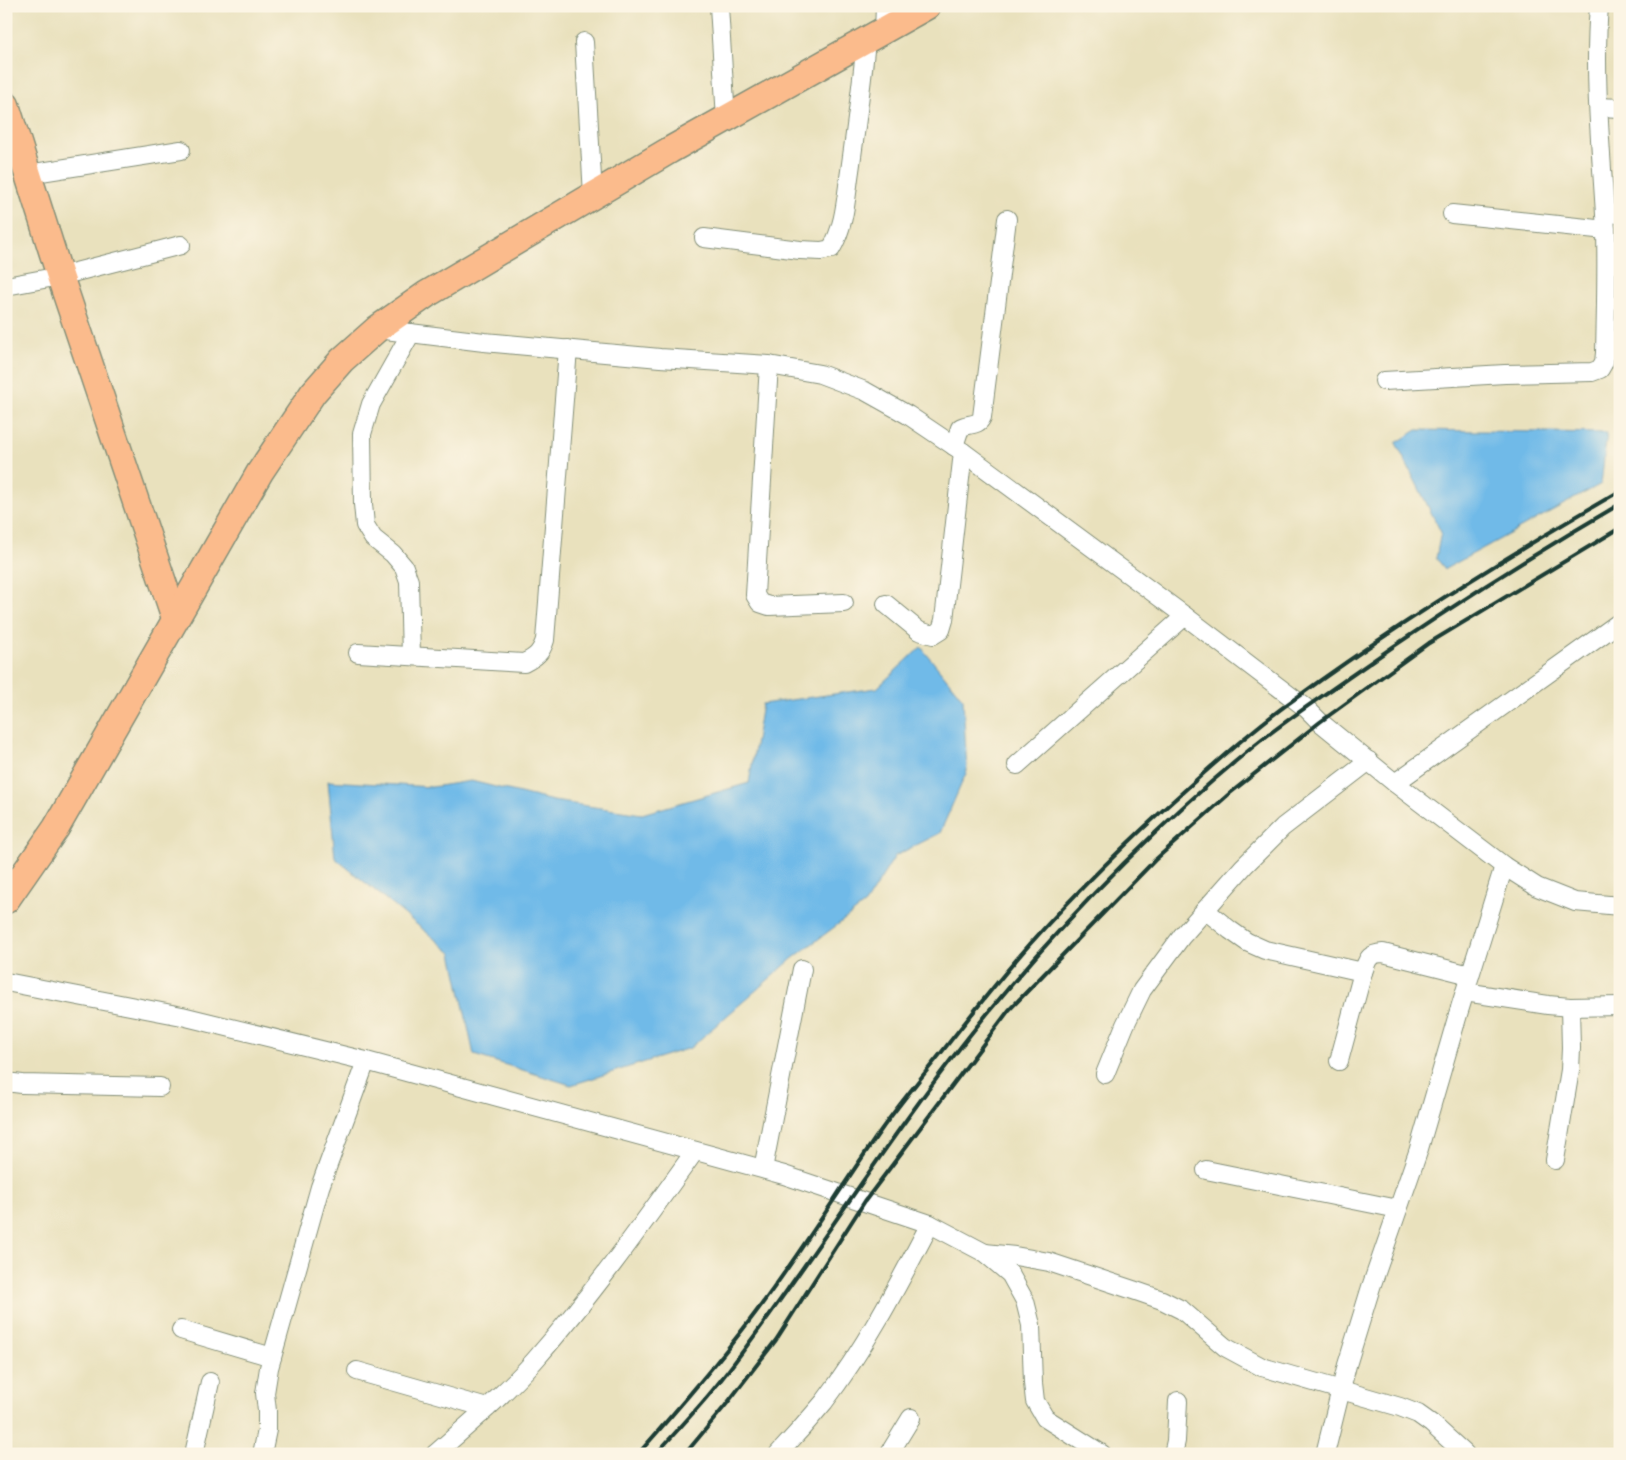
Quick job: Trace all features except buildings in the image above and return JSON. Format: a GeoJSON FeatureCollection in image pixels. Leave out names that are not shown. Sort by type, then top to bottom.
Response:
{"type":"FeatureCollection","features":[{"type":"Feature","properties":{"kind":"highway"},"geometry":{"type":"LineString","coordinates":[[6,900],[56,828],[260,472],[313,393],[342,360],[377,329],[427,294],[593,195],[726,119],[878,26],[927,6]]}},
{"type":"Feature","properties":{"kind":"highway"},"geometry":{"type":"LineString","coordinates":[[6,105],[60,276],[175,618]]}},
{"type":"Feature","properties":{"kind":"street"},"geometry":{"type":"LineString","coordinates":[[719,6],[726,119]]}},
{"type":"Feature","properties":{"kind":"street"},"geometry":{"type":"LineString","coordinates":[[1384,381],[1506,374],[1592,372],[1600,369],[1604,362],[1605,353],[1610,219],[1599,107],[1597,32],[1599,6]]}},
{"type":"Feature","properties":{"kind":"street"},"geometry":{"type":"LineString","coordinates":[[704,238],[800,250],[821,251],[831,249],[842,222],[857,125],[878,26]]}},
{"type":"Feature","properties":{"kind":"street"},"geometry":{"type":"LineString","coordinates":[[584,42],[593,195]]}},
{"type":"Feature","properties":{"kind":"street"},"geometry":{"type":"LineString","coordinates":[[1599,107],[1620,108]]}},
{"type":"Feature","properties":{"kind":"street"},"geometry":{"type":"LineString","coordinates":[[28,174],[181,150]]}},
{"type":"Feature","properties":{"kind":"street"},"geometry":{"type":"LineString","coordinates":[[1452,214],[1610,219]]}},
{"type":"Feature","properties":{"kind":"street"},"geometry":{"type":"LineString","coordinates":[[886,604],[920,632],[933,635],[941,630],[944,620],[960,428],[977,424],[982,417],[1007,219]]}},
{"type":"Feature","properties":{"kind":"street"},"geometry":{"type":"LineString","coordinates":[[6,286],[60,276],[181,245]]}},
{"type":"Feature","properties":{"kind":"street"},"geometry":{"type":"LineString","coordinates":[[377,329],[484,342],[769,366],[820,374],[865,390],[908,415],[959,449],[1186,616],[1306,708],[1320,722],[1395,783],[1504,866],[1537,887],[1575,902],[1620,906]]}},
{"type":"Feature","properties":{"kind":"street"},"geometry":{"type":"LineString","coordinates":[[411,333],[371,404],[362,434],[365,525],[373,538],[393,554],[404,567],[410,580],[411,656]]}},
{"type":"Feature","properties":{"kind":"street"},"geometry":{"type":"LineString","coordinates":[[358,653],[524,663],[538,656],[545,640],[568,349]]}},
{"type":"Feature","properties":{"kind":"street"},"geometry":{"type":"LineString","coordinates":[[769,366],[754,595],[760,603],[769,606],[844,603]]}},
{"type":"Feature","properties":{"kind":"street"},"geometry":{"type":"LineString","coordinates":[[1017,766],[1186,616]]}},
{"type":"Feature","properties":{"kind":"street"},"geometry":{"type":"LineString","coordinates":[[1395,783],[1620,622]]}},
{"type":"Feature","properties":{"kind":"street"},"geometry":{"type":"LineString","coordinates":[[1105,1074],[1142,990],[1182,936],[1244,866],[1283,827],[1369,761]]}},
{"type":"Feature","properties":{"kind":"street"},"geometry":{"type":"LineString","coordinates":[[1325,1454],[1341,1390],[1371,1287],[1418,1152],[1504,866]]}},
{"type":"Feature","properties":{"kind":"street"},"geometry":{"type":"LineString","coordinates":[[1205,910],[1247,942],[1265,950],[1363,972]]}},
{"type":"Feature","properties":{"kind":"street"},"geometry":{"type":"LineString","coordinates":[[1338,1061],[1363,972],[1368,958],[1374,954],[1383,954],[1470,975]]}},
{"type":"Feature","properties":{"kind":"street"},"geometry":{"type":"LineString","coordinates":[[763,1169],[802,969]]}},
{"type":"Feature","properties":{"kind":"street"},"geometry":{"type":"LineString","coordinates":[[6,982],[182,1016],[366,1061],[784,1175],[930,1224],[985,1254],[1010,1274],[1025,1301],[1031,1325],[1035,1401],[1045,1418],[1102,1454]]}},
{"type":"Feature","properties":{"kind":"street"},"geometry":{"type":"LineString","coordinates":[[1465,992],[1570,1007],[1620,1006]]}},
{"type":"Feature","properties":{"kind":"street"},"geometry":{"type":"LineString","coordinates":[[1555,1160],[1570,1070],[1570,1007]]}},
{"type":"Feature","properties":{"kind":"street"},"geometry":{"type":"LineString","coordinates":[[262,1454],[267,1430],[266,1380],[272,1356],[320,1187],[366,1061]]}},
{"type":"Feature","properties":{"kind":"street"},"geometry":{"type":"LineString","coordinates":[[6,1082],[160,1087]]}},
{"type":"Feature","properties":{"kind":"street"},"geometry":{"type":"LineString","coordinates":[[435,1454],[487,1408],[534,1362],[574,1315],[695,1151]]}},
{"type":"Feature","properties":{"kind":"street"},"geometry":{"type":"LineString","coordinates":[[1206,1170],[1398,1209]]}},
{"type":"Feature","properties":{"kind":"street"},"geometry":{"type":"LineString","coordinates":[[778,1454],[824,1401],[862,1347],[881,1316],[930,1224]]}},
{"type":"Feature","properties":{"kind":"street"},"geometry":{"type":"LineString","coordinates":[[985,1254],[1015,1256],[1048,1262],[1162,1300],[1182,1310],[1225,1347],[1262,1367],[1400,1407],[1418,1414],[1465,1454]]}},
{"type":"Feature","properties":{"kind":"street"},"geometry":{"type":"LineString","coordinates":[[181,1330],[272,1356]]}},
{"type":"Feature","properties":{"kind":"street"},"geometry":{"type":"LineString","coordinates":[[358,1371],[487,1408]]}},
{"type":"Feature","properties":{"kind":"street"},"geometry":{"type":"LineString","coordinates":[[194,1454],[210,1382]]}},
{"type":"Feature","properties":{"kind":"street"},"geometry":{"type":"LineString","coordinates":[[1173,1454],[1176,1441],[1178,1400]]}},
{"type":"Feature","properties":{"kind":"street"},"geometry":{"type":"LineString","coordinates":[[889,1454],[911,1418]]}},
{"type":"Feature","properties":{"kind":"water"},"geometry":{"type":"Polygon","coordinates":[[[1417,430],[1607,433],[1601,484],[1445,569],[1436,558],[1441,532],[1396,443],[1417,430]]]}},
{"type":"Feature","properties":{"kind":"water"},"geometry":{"type":"Polygon","coordinates":[[[921,647],[963,699],[967,771],[940,833],[895,856],[865,904],[792,959],[690,1048],[571,1085],[474,1055],[452,953],[335,858],[328,781],[432,787],[471,781],[553,801],[642,814],[749,783],[762,704],[877,688],[921,647]]]}},
{"type":"Feature","properties":{"kind":"railway"},"geometry":{"type":"LineString","coordinates":[[638,1454],[696,1388],[750,1320],[801,1250],[881,1130],[911,1091],[1018,957],[1104,866],[1210,767],[1281,709],[1335,670],[1455,590],[1620,491]]}},
{"type":"Feature","properties":{"kind":"railway"},"geometry":{"type":"LineString","coordinates":[[656,1454],[707,1397],[742,1353],[891,1141],[965,1041],[1050,940],[1113,874],[1213,780],[1284,723],[1448,610],[1516,566],[1620,504]]}},
{"type":"Feature","properties":{"kind":"railway"},"geometry":{"type":"LineString","coordinates":[[685,1454],[776,1340],[865,1201],[1009,1010],[1155,860],[1229,794],[1320,722],[1429,643],[1620,528]]}}]}
